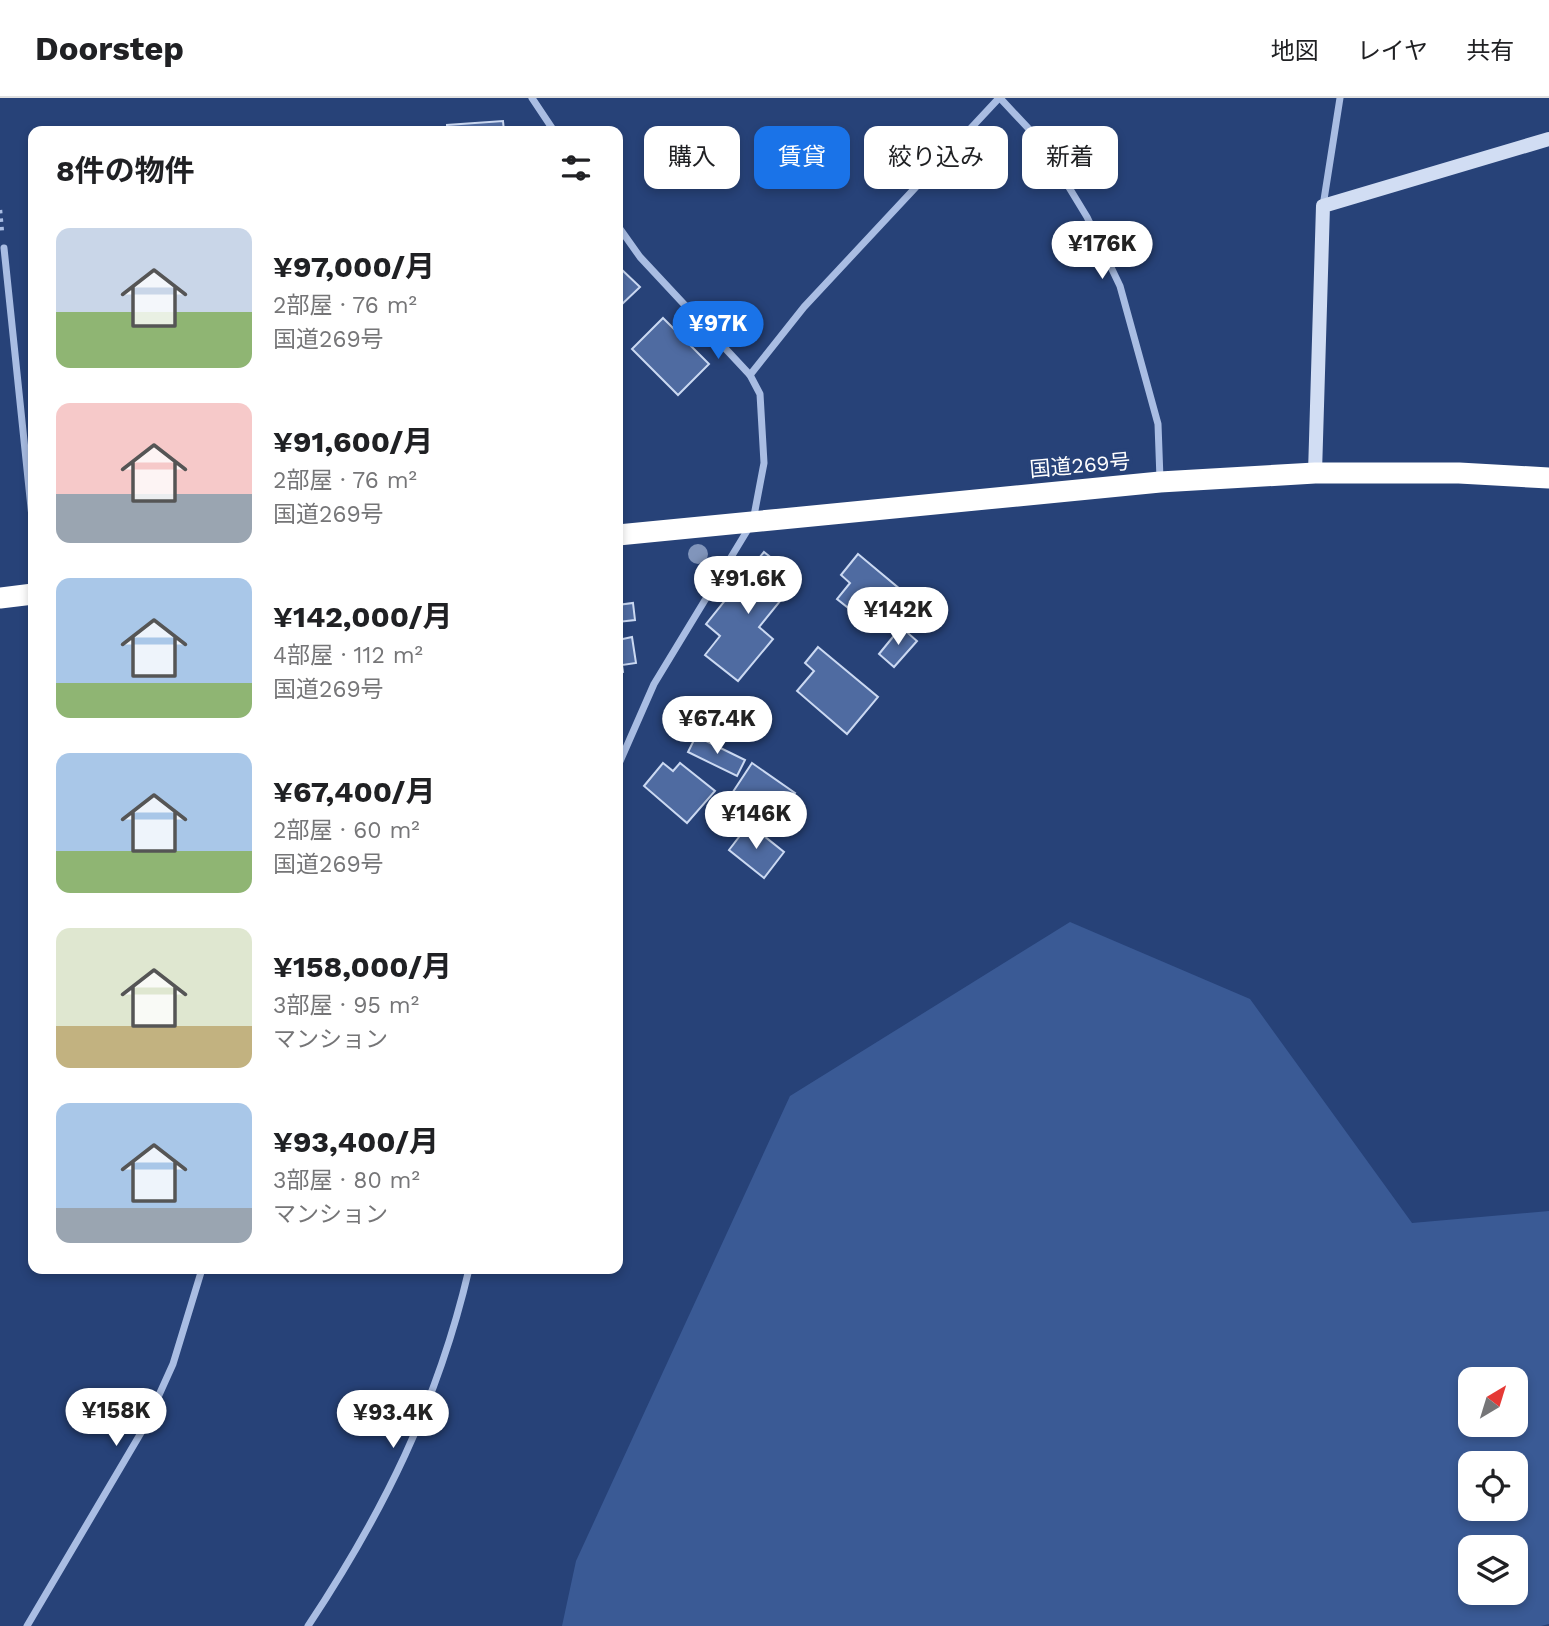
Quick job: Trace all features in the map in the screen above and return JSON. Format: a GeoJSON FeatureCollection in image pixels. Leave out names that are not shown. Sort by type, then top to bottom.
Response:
{"type":"FeatureCollection","features":[{"type":"Feature","properties":{"kind":"highway","name":"国道269号"},"geometry":{"type":"LineString","coordinates":[[623,534],[1160,482],[1315,473],[1459,473],[1549,478]]}},
{"type":"Feature","properties":{"kind":"highway"},"geometry":{"type":"LineString","coordinates":[[0,598],[28,595]]}},
{"type":"Feature","properties":{"kind":"street"},"geometry":{"type":"LineString","coordinates":[[532,98],[551,126]]}},
{"type":"Feature","properties":{"kind":"street"},"geometry":{"type":"LineString","coordinates":[[750,375],[804,307],[1000,98],[1042,144],[1087,217],[1120,286],[1158,425],[1160,482]]}},
{"type":"Feature","properties":{"kind":"street"},"geometry":{"type":"LineString","coordinates":[[1315,473],[1323,205],[1340,98]]}},
{"type":"Feature","properties":{"kind":"street"},"geometry":{"type":"LineString","coordinates":[[1323,205],[1549,139]]}},
{"type":"Feature","properties":{"kind":"street"},"geometry":{"type":"LineString","coordinates":[[623,233],[639,257],[750,375],[760,394],[764,463],[753,521],[654,684],[623,755]]}},
{"type":"Feature","properties":{"kind":"street"},"geometry":{"type":"LineString","coordinates":[[4,248],[28,479]]}},
{"type":"Feature","properties":{"kind":"street"},"geometry":{"type":"LineString","coordinates":[[27,1626],[145,1426],[173,1364],[200,1274]]}},
{"type":"Feature","properties":{"kind":"street"},"geometry":{"type":"LineString","coordinates":[[309,1626],[344,1573],[402,1465],[440,1373],[467,1274]]}},
{"type":"Feature","properties":{"kind":"shaded area"},"geometry":{"type":"Polygon","coordinates":[[[1070,922],[1250,999],[1412,1223],[1549,1211],[1549,1624],[562,1626],[576,1561],[790,1096],[1070,922]]]}},
{"type":"Feature","properties":{"kind":"building"},"geometry":{"type":"Polygon","coordinates":[[[503,121],[504,126],[447,126],[503,121]]]}},
{"type":"Feature","properties":{"kind":"building"},"geometry":{"type":"Polygon","coordinates":[[[623,271],[640,287],[623,303],[623,271]]]}},
{"type":"Feature","properties":{"kind":"building"},"geometry":{"type":"Polygon","coordinates":[[[663,318],[709,364],[678,395],[632,349],[663,318]]]}},
{"type":"Feature","properties":{"kind":"building"},"geometry":{"type":"Polygon","coordinates":[[[764,552],[798,579],[759,627],[773,639],[738,681],[705,655],[720,636],[706,624],[764,552]]]}},
{"type":"Feature","properties":{"kind":"building"},"geometry":{"type":"Polygon","coordinates":[[[858,554],[901,590],[871,626],[837,599],[850,583],[841,575],[858,554]]]}},
{"type":"Feature","properties":{"kind":"building"},"geometry":{"type":"Polygon","coordinates":[[[633,603],[635,620],[623,621],[623,604],[633,603]]]}},
{"type":"Feature","properties":{"kind":"building"},"geometry":{"type":"Polygon","coordinates":[[[901,627],[917,641],[894,667],[879,654],[901,627]]]}},
{"type":"Feature","properties":{"kind":"building"},"geometry":{"type":"Polygon","coordinates":[[[632,637],[636,663],[623,665],[623,639],[632,637]]]}},
{"type":"Feature","properties":{"kind":"building"},"geometry":{"type":"Polygon","coordinates":[[[818,647],[878,697],[847,734],[797,691],[814,671],[805,663],[818,647]]]}},
{"type":"Feature","properties":{"kind":"building"},"geometry":{"type":"Polygon","coordinates":[[[696,736],[745,760],[737,776],[688,752],[696,736]]]}},
{"type":"Feature","properties":{"kind":"building"},"geometry":{"type":"Polygon","coordinates":[[[663,763],[673,771],[680,763],[715,791],[687,823],[644,786],[663,763]]]}},
{"type":"Feature","properties":{"kind":"building"},"geometry":{"type":"Polygon","coordinates":[[[752,763],[795,793],[768,833],[725,804],[752,763]]]}},
{"type":"Feature","properties":{"kind":"building"},"geometry":{"type":"Polygon","coordinates":[[[749,824],[784,852],[764,878],[729,850],[749,824]]]}}]}
